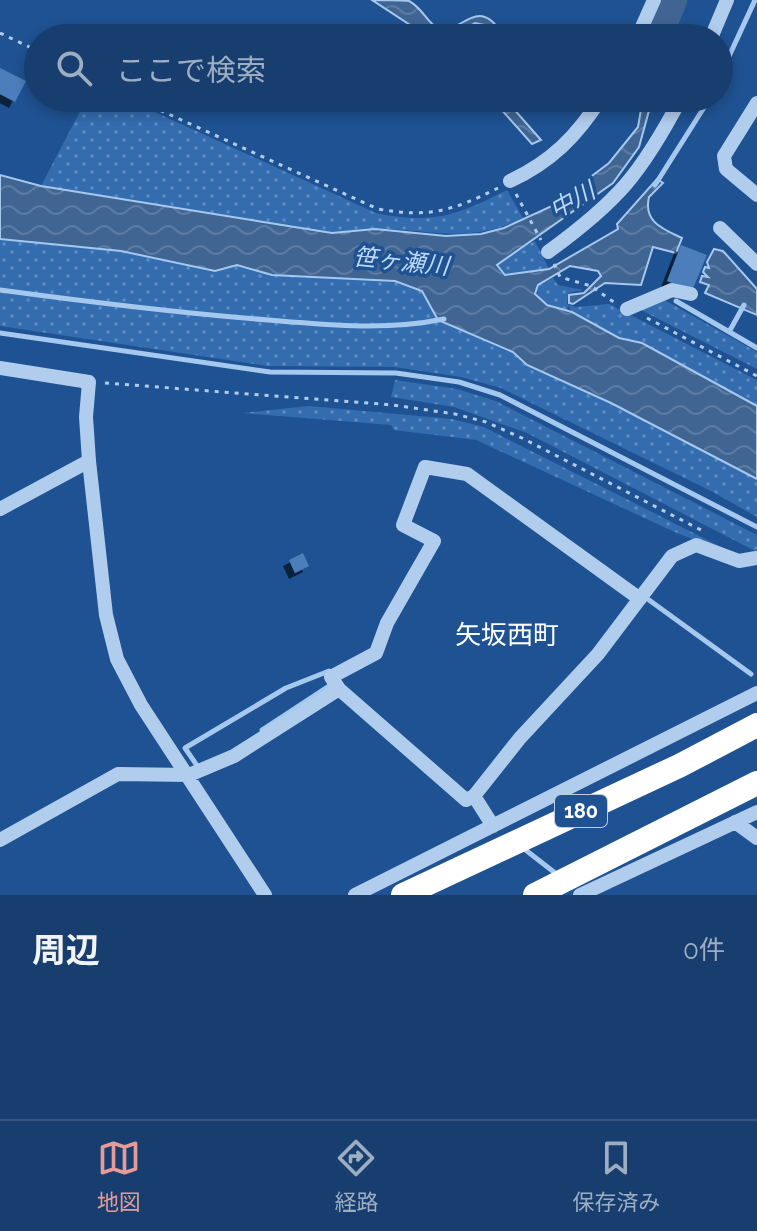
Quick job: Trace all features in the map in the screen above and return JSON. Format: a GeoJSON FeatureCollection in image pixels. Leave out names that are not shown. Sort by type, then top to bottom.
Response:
{"type":"FeatureCollection","features":[{"type":"Feature","properties":{"kind":"highway","name":"180"},"geometry":{"type":"LineString","coordinates":[[403,895],[679,766],[757,725]]}},
{"type":"Feature","properties":{"kind":"highway","name":"180"},"geometry":{"type":"LineString","coordinates":[[535,895],[757,783]]}},
{"type":"Feature","properties":{"kind":"street"},"geometry":{"type":"LineString","coordinates":[[643,24],[654,0]]}},
{"type":"Feature","properties":{"kind":"street"},"geometry":{"type":"LineString","coordinates":[[717,24],[727,0]]}},
{"type":"Feature","properties":{"kind":"street"},"geometry":{"type":"LineString","coordinates":[[757,103],[724,156],[726,169],[757,195]]}},
{"type":"Feature","properties":{"kind":"street"},"geometry":{"type":"LineString","coordinates":[[511,184],[563,148],[590,112]]}},
{"type":"Feature","properties":{"kind":"street"},"geometry":{"type":"LineString","coordinates":[[547,249],[595,217],[637,175],[673,112]]}},
{"type":"Feature","properties":{"kind":"street"},"geometry":{"type":"LineString","coordinates":[[720,228],[757,264]]}},
{"type":"Feature","properties":{"kind":"street"},"geometry":{"type":"LineString","coordinates":[[627,309],[672,290],[691,294]]}},
{"type":"Feature","properties":{"kind":"street"},"geometry":{"type":"LineString","coordinates":[[0,368],[89,382],[89,461],[106,615],[117,659],[141,705],[265,895]]}},
{"type":"Feature","properties":{"kind":"street"},"geometry":{"type":"LineString","coordinates":[[0,509],[89,461]]}},
{"type":"Feature","properties":{"kind":"street"},"geometry":{"type":"LineString","coordinates":[[640,599],[467,474],[425,467],[403,525],[434,541],[387,623],[376,653],[331,677],[339,689],[466,800],[474,796],[520,738],[598,654],[640,599],[672,556],[684,547],[696,545],[739,561],[756,558]]}},
{"type":"Feature","properties":{"kind":"street"},"geometry":{"type":"LineString","coordinates":[[0,840],[118,774],[189,775],[234,756],[339,689]]}},
{"type":"Feature","properties":{"kind":"street"},"geometry":{"type":"LineString","coordinates":[[355,895],[757,693]]}},
{"type":"Feature","properties":{"kind":"street"},"geometry":{"type":"LineString","coordinates":[[474,796],[493,826]]}},
{"type":"Feature","properties":{"kind":"street"},"geometry":{"type":"LineString","coordinates":[[580,895],[599,891],[757,812]]}},
{"type":"Feature","properties":{"kind":"street"},"geometry":{"type":"LineString","coordinates":[[735,822],[757,838]]}},
{"type":"Feature","properties":{"kind":"path"},"geometry":{"type":"LineString","coordinates":[[0,33],[24,44]]}},
{"type":"Feature","properties":{"kind":"path"},"geometry":{"type":"LineString","coordinates":[[164,112],[378,209],[416,214],[448,212],[511,184],[547,249]]}},
{"type":"Feature","properties":{"kind":"path"},"geometry":{"type":"LineString","coordinates":[[560,277],[591,286],[627,309],[678,332],[757,376]]}},
{"type":"Feature","properties":{"kind":"path"},"geometry":{"type":"LineString","coordinates":[[89,382],[393,405],[455,414],[486,422],[522,438],[701,530]]}},
{"type":"Feature","properties":{"kind":"shaded area"},"geometry":{"type":"Polygon","coordinates":[[[80,112],[155,112],[376,213],[429,218],[474,206],[507,190],[523,218],[485,231],[467,233],[376,229],[332,233],[41,186],[80,112]]]}},
{"type":"Feature","properties":{"kind":"shaded area"},"geometry":{"type":"Polygon","coordinates":[[[0,239],[121,251],[215,271],[237,265],[272,275],[395,281],[422,291],[438,320],[513,352],[527,365],[611,403],[757,479],[757,517],[711,491],[501,388],[461,377],[395,367],[268,366],[0,326],[0,239]]]}},
{"type":"Feature","properties":{"kind":"shaded area"},"geometry":{"type":"Polygon","coordinates":[[[535,241],[549,269],[505,275],[497,265],[501,259],[535,241]]]}},
{"type":"Feature","properties":{"kind":"shaded area"},"geometry":{"type":"Polygon","coordinates":[[[553,278],[558,285],[583,290],[568,293],[567,304],[575,307],[609,304],[757,380],[757,406],[642,343],[619,338],[572,312],[568,305],[567,311],[537,300],[538,285],[553,278]]]}},
{"type":"Feature","properties":{"kind":"shaded area"},"geometry":{"type":"Polygon","coordinates":[[[661,298],[757,352],[757,369],[635,307],[661,298]]]}},
{"type":"Feature","properties":{"kind":"shaded area"},"geometry":{"type":"Polygon","coordinates":[[[395,380],[457,389],[496,401],[757,535],[757,552],[527,433],[454,407],[391,397],[395,380]]]}},
{"type":"Feature","properties":{"kind":"shaded area"},"geometry":{"type":"Polygon","coordinates":[[[309,406],[452,419],[484,427],[737,555],[679,534],[476,440],[394,430],[391,425],[243,413],[309,406]]]}},
{"type":"Feature","properties":{"kind":"water"},"geometry":{"type":"Polygon","coordinates":[[[372,0],[409,1],[432,24],[409,24],[372,0]]]}},
{"type":"Feature","properties":{"kind":"water"},"geometry":{"type":"Polygon","coordinates":[[[478,16],[495,24],[480,24],[460,24],[478,16]]]}},
{"type":"Feature","properties":{"kind":"water"},"geometry":{"type":"Polygon","coordinates":[[[503,112],[516,112],[541,140],[532,144],[503,112]]]}},
{"type":"Feature","properties":{"kind":"water","name":"笹ヶ瀬川"},"geometry":{"type":"Polygon","coordinates":[[[641,112],[649,112],[639,147],[613,183],[497,265],[505,275],[549,269],[618,229],[617,224],[657,179],[663,183],[649,197],[649,213],[656,224],[682,238],[676,253],[653,247],[641,285],[605,283],[573,304],[569,303],[569,295],[584,293],[601,276],[598,271],[570,266],[538,285],[535,294],[547,305],[572,312],[619,338],[642,343],[757,406],[757,479],[611,403],[527,365],[513,352],[438,320],[422,291],[395,281],[272,275],[237,265],[215,271],[121,251],[0,239],[0,175],[41,186],[332,233],[375,229],[446,236],[481,234],[504,228],[552,206],[609,163],[638,127],[641,112]]]}},
{"type":"Feature","properties":{"kind":"water"},"geometry":{"type":"Polygon","coordinates":[[[714,249],[723,251],[757,289],[757,315],[705,293],[709,285],[700,282],[702,276],[708,277],[703,272],[705,267],[709,268],[707,262],[714,249]]]}},
{"type":"Feature","properties":{"kind":"building"},"geometry":{"type":"Polygon","coordinates":[[[0,68],[24,80],[15,102],[0,94],[0,68]]]}},
{"type":"Feature","properties":{"kind":"building"},"geometry":{"type":"Polygon","coordinates":[[[681,245],[707,255],[692,291],[667,281],[681,245]]]}},
{"type":"Feature","properties":{"kind":"building"},"geometry":{"type":"Polygon","coordinates":[[[303,553],[309,566],[295,573],[289,560],[303,553]]]}},
{"type":"Feature","properties":{"kind":"waterway","name":"中川"},"geometry":{"type":"LineString","coordinates":[[663,24],[672,0]]}},
{"type":"Feature","properties":{"kind":"waterway"},"geometry":{"type":"LineString","coordinates":[[733,48],[755,0]]}},
{"type":"Feature","properties":{"kind":"waterway"},"geometry":{"type":"LineString","coordinates":[[655,185],[701,112]]}},
{"type":"Feature","properties":{"kind":"waterway"},"geometry":{"type":"LineString","coordinates":[[0,290],[167,311],[312,324],[378,326],[444,319]]}},
{"type":"Feature","properties":{"kind":"waterway"},"geometry":{"type":"LineString","coordinates":[[676,301],[757,348]]}},
{"type":"Feature","properties":{"kind":"waterway"},"geometry":{"type":"LineString","coordinates":[[729,332],[744,305]]}},
{"type":"Feature","properties":{"kind":"waterway"},"geometry":{"type":"LineString","coordinates":[[0,333],[270,372],[396,373],[459,382],[500,395],[757,527]]}},
{"type":"Feature","properties":{"kind":"waterway"},"geometry":{"type":"LineString","coordinates":[[649,600],[751,674]]}},
{"type":"Feature","properties":{"kind":"waterway"},"geometry":{"type":"LineString","coordinates":[[198,767],[185,748],[286,688],[329,671]]}},
{"type":"Feature","properties":{"kind":"waterway"},"geometry":{"type":"LineString","coordinates":[[262,730],[329,686]]}},
{"type":"Feature","properties":{"kind":"waterway"},"geometry":{"type":"LineString","coordinates":[[523,848],[559,876]]}},
{"type":"Feature","properties":{"kind":"district","name":"矢坂西町"},"geometry":{"type":"Point","coordinates":[507,635]}}]}
